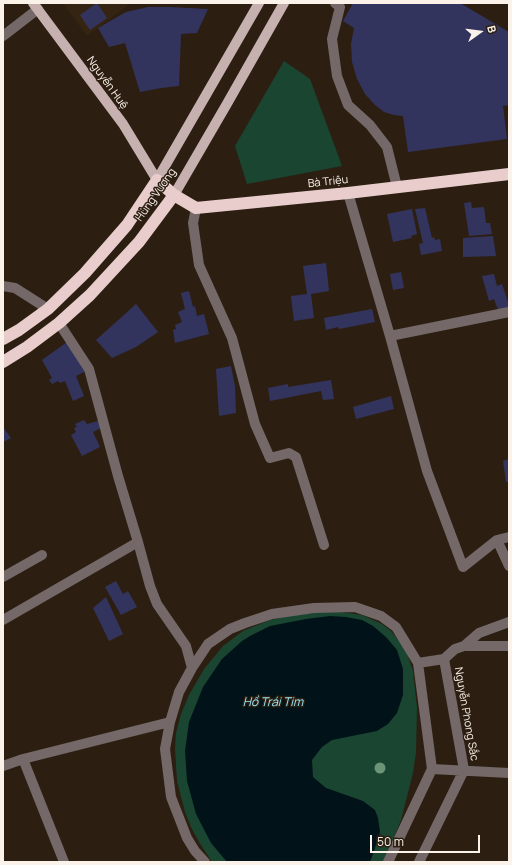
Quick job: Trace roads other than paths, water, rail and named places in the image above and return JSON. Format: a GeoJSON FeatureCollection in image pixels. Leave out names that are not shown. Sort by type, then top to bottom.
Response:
{"type":"FeatureCollection","features":[{"type":"Feature","properties":{"kind":"highway","name":"Bà Triệu"},"geometry":{"type":"LineString","coordinates":[[196,208],[348,193],[509,174]]}},
{"type":"Feature","properties":{"kind":"highway"},"geometry":{"type":"LineString","coordinates":[[157,180],[174,195],[196,208]]}},
{"type":"Feature","properties":{"kind":"highway","name":"Hùng Vương"},"geometry":{"type":"LineString","coordinates":[[3,339],[19,330],[48,308],[90,268],[127,225],[157,180]]}},
{"type":"Feature","properties":{"kind":"highway","name":"Hùng Vương"},"geometry":{"type":"LineString","coordinates":[[3,362],[59,324],[90,295],[139,242],[174,195]]}},
{"type":"Feature","properties":{"kind":"main road","name":"Hùng Vương"},"geometry":{"type":"LineString","coordinates":[[157,180],[259,3]]}},
{"type":"Feature","properties":{"kind":"main road","name":"Hùng Vương"},"geometry":{"type":"LineString","coordinates":[[174,195],[284,3]]}},
{"type":"Feature","properties":{"kind":"main road","name":"Nguyễn Huệ"},"geometry":{"type":"LineString","coordinates":[[36,6],[123,124],[157,180]]}},
{"type":"Feature","properties":{"kind":"street"},"geometry":{"type":"LineString","coordinates":[[335,3],[340,7],[332,39],[337,76],[348,104],[370,125],[387,146],[397,187]]}},
{"type":"Feature","properties":{"kind":"street"},"geometry":{"type":"LineString","coordinates":[[3,36],[36,6]]}},
{"type":"Feature","properties":{"kind":"street"},"geometry":{"type":"LineString","coordinates":[[348,193],[390,336],[427,471],[463,567],[497,540],[509,537]]}},
{"type":"Feature","properties":{"kind":"street"},"geometry":{"type":"LineString","coordinates":[[196,208],[193,223],[199,265],[232,338],[255,424],[270,458],[289,453],[296,457],[324,545]]}},
{"type":"Feature","properties":{"kind":"street"},"geometry":{"type":"LineString","coordinates":[[3,286],[14,288],[48,308]]}},
{"type":"Feature","properties":{"kind":"street"},"geometry":{"type":"LineString","coordinates":[[390,336],[509,312]]}},
{"type":"Feature","properties":{"kind":"street"},"geometry":{"type":"LineString","coordinates":[[59,324],[89,369],[150,586],[157,604],[186,646],[192,668]]}},
{"type":"Feature","properties":{"kind":"street"},"geometry":{"type":"LineString","coordinates":[[497,540],[509,566]]}},
{"type":"Feature","properties":{"kind":"street"},"geometry":{"type":"LineString","coordinates":[[3,620],[138,542]]}},
{"type":"Feature","properties":{"kind":"street"},"geometry":{"type":"LineString","coordinates":[[3,577],[42,555]]}},
{"type":"Feature","properties":{"kind":"street"},"geometry":{"type":"LineString","coordinates":[[205,862],[195,851],[187,838],[171,798],[165,749],[170,722],[179,692],[192,668],[208,644],[230,628],[272,614],[314,608],[355,607],[381,616],[396,627],[418,663],[432,769],[388,862]]}},
{"type":"Feature","properties":{"kind":"street","name":"Nguyễn Phong Sắc"},"geometry":{"type":"LineString","coordinates":[[464,770],[444,659],[455,649],[464,646],[479,633],[509,622]]}},
{"type":"Feature","properties":{"kind":"street"},"geometry":{"type":"LineString","coordinates":[[464,646],[509,646]]}},
{"type":"Feature","properties":{"kind":"street"},"geometry":{"type":"LineString","coordinates":[[418,663],[444,659]]}},
{"type":"Feature","properties":{"kind":"street"},"geometry":{"type":"LineString","coordinates":[[3,766],[23,759],[170,722]]}},
{"type":"Feature","properties":{"kind":"street"},"geometry":{"type":"LineString","coordinates":[[23,759],[64,862]]}},
{"type":"Feature","properties":{"kind":"street"},"geometry":{"type":"LineString","coordinates":[[432,769],[509,773]]}},
{"type":"Feature","properties":{"kind":"street"},"geometry":{"type":"LineString","coordinates":[[419,862],[464,770]]}},
{"type":"Feature","properties":{"kind":"water","name":"Hồ Trái Tim"},"geometry":{"type":"Polygon","coordinates":[[[330,616],[362,620],[373,626],[386,637],[397,650],[403,669],[403,695],[397,713],[388,724],[377,731],[332,740],[322,747],[312,760],[313,777],[326,788],[363,801],[375,810],[380,832],[370,862],[227,862],[211,843],[196,814],[187,781],[185,751],[189,722],[203,687],[222,659],[242,641],[250,636],[270,626],[330,616]]]}}]}
